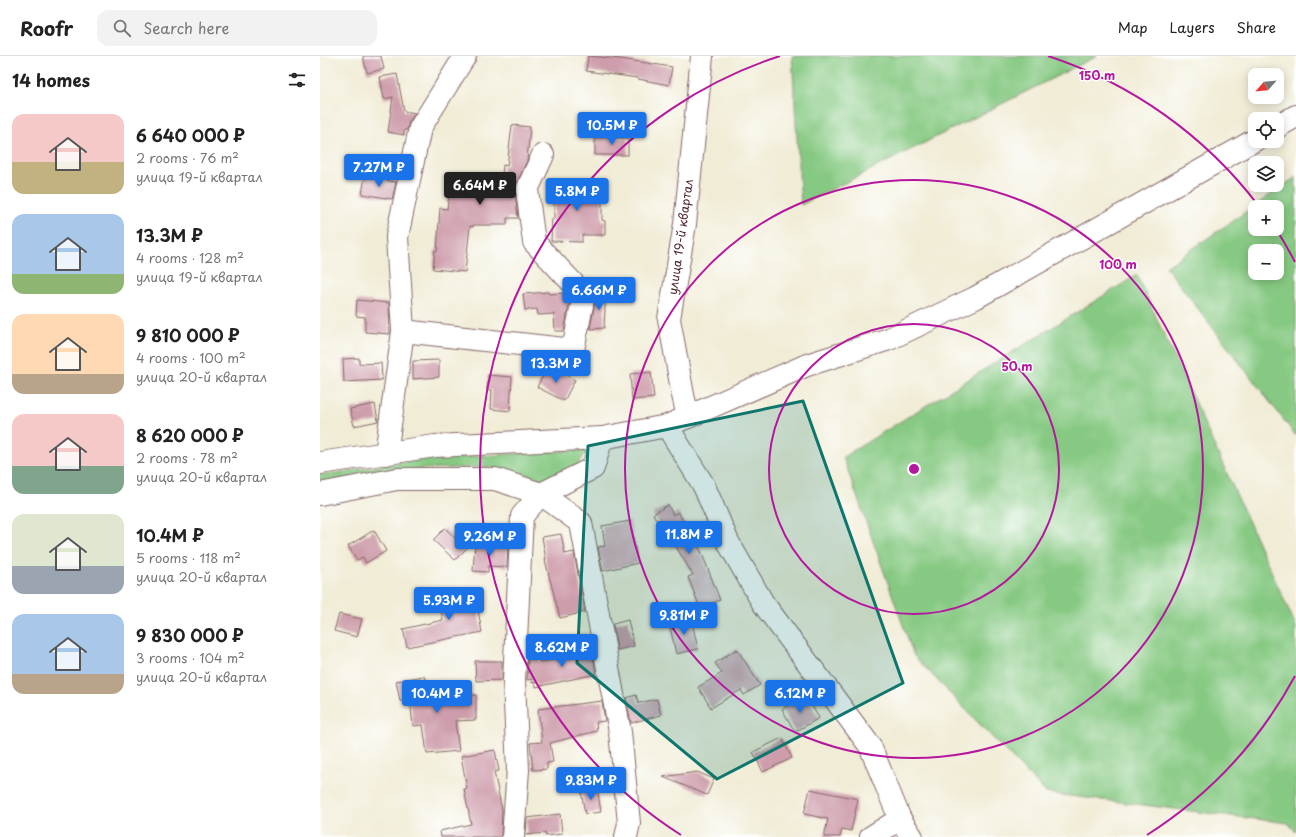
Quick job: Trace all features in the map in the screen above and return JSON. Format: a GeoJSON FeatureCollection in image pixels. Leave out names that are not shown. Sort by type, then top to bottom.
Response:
{"type":"FeatureCollection","features":[{"type":"Feature","properties":{"kind":"street"},"geometry":{"type":"LineString","coordinates":[[386,454],[403,331],[397,237],[420,128],[465,56]]}},
{"type":"Feature","properties":{"kind":"street","name":"улица 19-й квартал"},"geometry":{"type":"LineString","coordinates":[[688,417],[669,319],[685,224],[702,56]]}},
{"type":"Feature","properties":{"kind":"street"},"geometry":{"type":"LineString","coordinates":[[1284,123],[1296,116]]}},
{"type":"Feature","properties":{"kind":"street"},"geometry":{"type":"LineString","coordinates":[[320,463],[435,446],[602,438],[666,426],[807,365],[889,339],[975,298],[1248,144]]}},
{"type":"Feature","properties":{"kind":"street"},"geometry":{"type":"LineString","coordinates":[[403,331],[573,350],[584,295],[534,242],[527,190],[543,155]]}},
{"type":"Feature","properties":{"kind":"street"},"geometry":{"type":"LineString","coordinates":[[666,426],[704,486],[728,542],[763,604],[870,746],[900,819],[912,837]]}},
{"type":"Feature","properties":{"kind":"street"},"geometry":{"type":"LineString","coordinates":[[513,837],[518,770],[514,681],[522,516],[541,494],[593,468],[602,438]]}},
{"type":"Feature","properties":{"kind":"street"},"geometry":{"type":"LineString","coordinates":[[320,494],[397,479],[495,479],[541,494],[582,523],[620,732],[628,823],[626,837]]}},
{"type":"Feature","properties":{"kind":"street"},"geometry":{"type":"LineString","coordinates":[[871,837],[900,819]]}},
{"type":"Feature","properties":{"kind":"highlighted area"},"geometry":{"type":"Polygon","coordinates":[[[803,401],[903,683],[717,779],[577,663],[588,446],[803,401]]]}},
{"type":"Feature","properties":{"kind":"green space"},"geometry":{"type":"Polygon","coordinates":[[[792,56],[1097,56],[801,205],[792,56]]]}},
{"type":"Feature","properties":{"kind":"green space"},"geometry":{"type":"Polygon","coordinates":[[[1296,177],[1296,436],[1166,267],[1248,210],[1248,236],[1284,236],[1284,200],[1263,200],[1274,192],[1284,192],[1284,185],[1296,177]]]}},
{"type":"Feature","properties":{"kind":"green space"},"geometry":{"type":"Polygon","coordinates":[[[1137,275],[1296,626],[1296,832],[1288,823],[1046,793],[914,656],[843,457],[1137,275]]]}},
{"type":"Feature","properties":{"kind":"green space"},"geometry":{"type":"Polygon","coordinates":[[[587,450],[578,465],[550,482],[520,473],[488,467],[421,469],[320,483],[320,474],[336,473],[421,459],[587,450]]]}},
{"type":"Feature","properties":{"kind":"building"},"geometry":{"type":"Polygon","coordinates":[[[363,56],[381,56],[384,69],[367,73],[363,56]]]}},
{"type":"Feature","properties":{"kind":"building"},"geometry":{"type":"Polygon","coordinates":[[[588,56],[621,59],[672,67],[669,85],[638,78],[586,71],[588,56]]]}},
{"type":"Feature","properties":{"kind":"building"},"geometry":{"type":"Polygon","coordinates":[[[397,74],[404,111],[415,113],[409,122],[407,130],[404,130],[404,135],[388,132],[393,97],[384,99],[380,77],[397,74]]]}},
{"type":"Feature","properties":{"kind":"building"},"geometry":{"type":"Polygon","coordinates":[[[512,125],[530,127],[527,161],[516,185],[515,191],[518,218],[507,218],[507,225],[470,226],[465,272],[433,269],[435,250],[437,251],[440,208],[447,209],[451,181],[501,187],[503,165],[507,166],[512,125]]]}},
{"type":"Feature","properties":{"kind":"building"},"geometry":{"type":"Polygon","coordinates":[[[595,138],[628,138],[628,155],[595,155],[595,138]]]}},
{"type":"Feature","properties":{"kind":"building"},"geometry":{"type":"Polygon","coordinates":[[[365,177],[396,182],[392,199],[362,194],[365,177]]]}},
{"type":"Feature","properties":{"kind":"building"},"geometry":{"type":"Polygon","coordinates":[[[602,184],[602,220],[605,221],[605,235],[582,235],[582,242],[551,241],[552,218],[554,219],[554,185],[602,184]]]}},
{"type":"Feature","properties":{"kind":"building"},"geometry":{"type":"Polygon","coordinates":[[[606,290],[604,328],[590,329],[596,291],[606,290]]]}},
{"type":"Feature","properties":{"kind":"building"},"geometry":{"type":"Polygon","coordinates":[[[548,292],[549,294],[565,293],[570,299],[564,331],[555,331],[554,314],[538,315],[537,309],[525,310],[523,294],[548,292]]]}},
{"type":"Feature","properties":{"kind":"building"},"geometry":{"type":"Polygon","coordinates":[[[357,300],[389,303],[390,334],[365,332],[365,317],[356,316],[357,300]]]}},
{"type":"Feature","properties":{"kind":"building"},"geometry":{"type":"Polygon","coordinates":[[[359,358],[359,364],[381,363],[382,380],[344,382],[343,359],[359,358]]]}},
{"type":"Feature","properties":{"kind":"building"},"geometry":{"type":"Polygon","coordinates":[[[439,360],[439,377],[413,379],[413,361],[439,360]]]}},
{"type":"Feature","properties":{"kind":"building"},"geometry":{"type":"Polygon","coordinates":[[[548,366],[575,380],[564,401],[537,387],[548,366]]]}},
{"type":"Feature","properties":{"kind":"building"},"geometry":{"type":"Polygon","coordinates":[[[651,372],[654,398],[632,400],[630,374],[651,372]]]}},
{"type":"Feature","properties":{"kind":"building"},"geometry":{"type":"Polygon","coordinates":[[[488,375],[512,377],[510,411],[491,409],[492,390],[487,390],[488,375]]]}},
{"type":"Feature","properties":{"kind":"building"},"geometry":{"type":"Polygon","coordinates":[[[375,404],[378,421],[354,426],[350,409],[375,404]]]}},
{"type":"Feature","properties":{"kind":"building"},"geometry":{"type":"Polygon","coordinates":[[[668,505],[673,515],[678,512],[701,551],[720,600],[700,608],[688,577],[693,575],[675,545],[672,547],[653,514],[668,505]]]}},
{"type":"Feature","properties":{"kind":"building"},"geometry":{"type":"Polygon","coordinates":[[[630,521],[638,563],[603,571],[598,547],[605,546],[602,526],[630,521]]]}},
{"type":"Feature","properties":{"kind":"building"},"geometry":{"type":"Polygon","coordinates":[[[445,528],[458,541],[473,542],[455,560],[433,540],[445,528]]]}},
{"type":"Feature","properties":{"kind":"building"},"geometry":{"type":"Polygon","coordinates":[[[374,530],[386,551],[366,563],[363,557],[357,560],[348,546],[374,530]]]}},
{"type":"Feature","properties":{"kind":"building"},"geometry":{"type":"Polygon","coordinates":[[[561,534],[565,554],[574,552],[585,612],[560,618],[545,560],[542,537],[561,534]]]}},
{"type":"Feature","properties":{"kind":"building"},"geometry":{"type":"Polygon","coordinates":[[[475,543],[508,545],[507,567],[488,566],[488,572],[473,571],[475,543]]]}},
{"type":"Feature","properties":{"kind":"building"},"geometry":{"type":"Polygon","coordinates":[[[474,589],[482,632],[407,647],[403,629],[443,620],[438,597],[474,589]]]}},
{"type":"Feature","properties":{"kind":"building"},"geometry":{"type":"Polygon","coordinates":[[[339,614],[362,619],[357,637],[334,631],[339,614]]]}},
{"type":"Feature","properties":{"kind":"building"},"geometry":{"type":"Polygon","coordinates":[[[691,617],[698,649],[676,654],[669,622],[691,617]]]}},
{"type":"Feature","properties":{"kind":"building"},"geometry":{"type":"Polygon","coordinates":[[[628,620],[634,646],[617,650],[613,624],[628,620]]]}},
{"type":"Feature","properties":{"kind":"building"},"geometry":{"type":"Polygon","coordinates":[[[591,646],[596,674],[536,687],[535,682],[532,683],[532,679],[527,680],[528,659],[539,657],[539,662],[576,658],[574,650],[591,646]]]}},
{"type":"Feature","properties":{"kind":"building"},"geometry":{"type":"Polygon","coordinates":[[[737,649],[760,685],[744,695],[741,690],[711,708],[698,687],[722,673],[715,663],[737,649]]]}},
{"type":"Feature","properties":{"kind":"building"},"geometry":{"type":"Polygon","coordinates":[[[475,661],[502,661],[502,680],[476,681],[475,661]]]}},
{"type":"Feature","properties":{"kind":"building"},"geometry":{"type":"Polygon","coordinates":[[[424,676],[428,696],[476,695],[476,720],[455,721],[459,751],[427,754],[423,725],[413,726],[410,699],[400,701],[396,681],[424,676]]]}},
{"type":"Feature","properties":{"kind":"building"},"geometry":{"type":"Polygon","coordinates":[[[636,695],[639,703],[657,699],[661,715],[631,723],[626,698],[636,695]]]}},
{"type":"Feature","properties":{"kind":"building"},"geometry":{"type":"Polygon","coordinates":[[[806,696],[819,718],[795,732],[782,709],[806,696]]]}},
{"type":"Feature","properties":{"kind":"building"},"geometry":{"type":"Polygon","coordinates":[[[602,701],[605,721],[596,722],[597,731],[550,743],[553,762],[547,763],[547,769],[533,770],[530,743],[542,742],[538,709],[602,701]]]}},
{"type":"Feature","properties":{"kind":"building"},"geometry":{"type":"Polygon","coordinates":[[[782,738],[792,758],[763,772],[753,752],[782,738]]]}},
{"type":"Feature","properties":{"kind":"building"},"geometry":{"type":"Polygon","coordinates":[[[495,750],[499,771],[494,772],[502,810],[501,837],[441,837],[440,831],[471,824],[464,789],[467,789],[461,756],[495,750]]]}},
{"type":"Feature","properties":{"kind":"building"},"geometry":{"type":"Polygon","coordinates":[[[697,772],[714,779],[707,795],[663,777],[697,772]]]}},
{"type":"Feature","properties":{"kind":"building"},"geometry":{"type":"Polygon","coordinates":[[[597,788],[601,812],[585,814],[581,790],[597,788]]]}},
{"type":"Feature","properties":{"kind":"building"},"geometry":{"type":"Polygon","coordinates":[[[810,789],[858,799],[851,831],[842,829],[840,837],[824,837],[828,819],[804,814],[810,789]]]}},
{"type":"Feature","properties":{"kind":"building"},"geometry":{"type":"Polygon","coordinates":[[[560,814],[562,834],[546,836],[545,833],[526,835],[527,818],[560,814]]]}}]}
